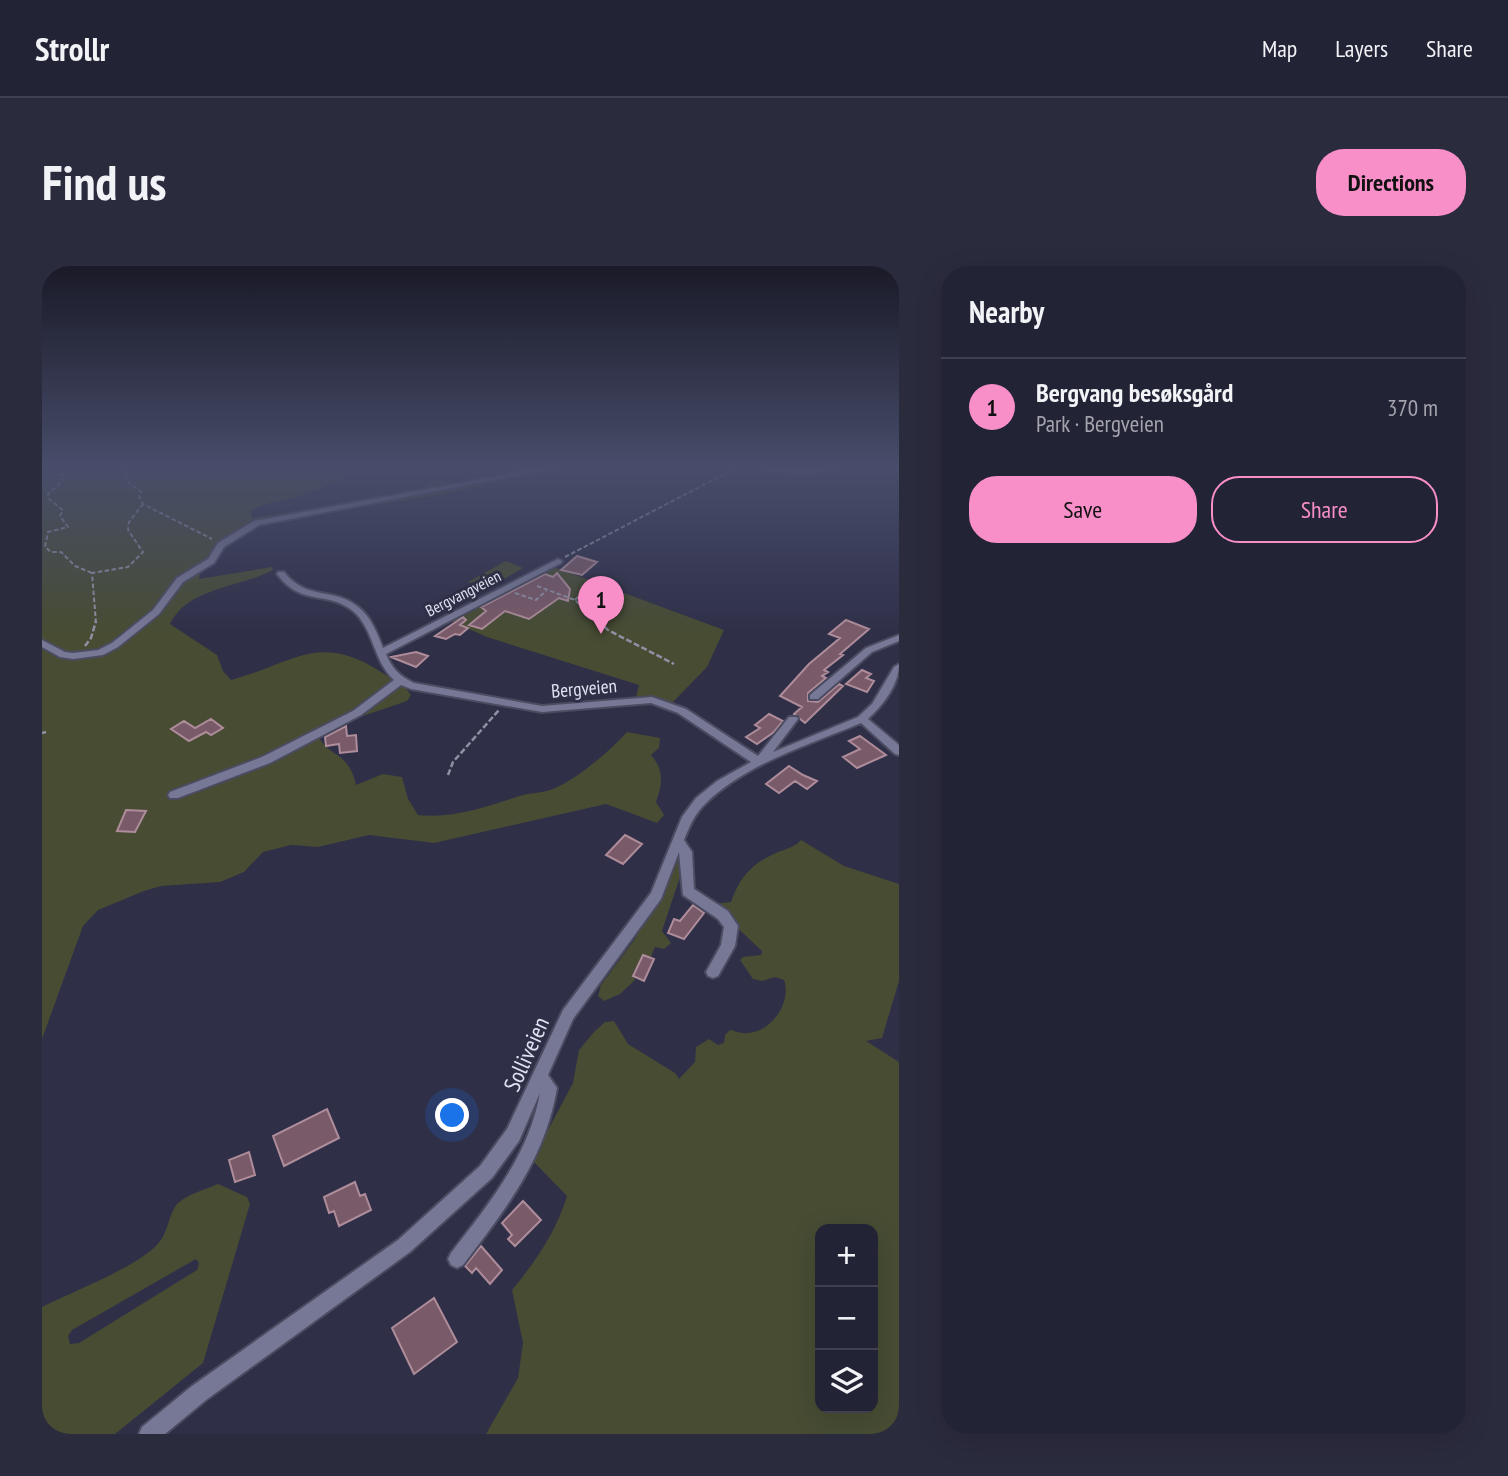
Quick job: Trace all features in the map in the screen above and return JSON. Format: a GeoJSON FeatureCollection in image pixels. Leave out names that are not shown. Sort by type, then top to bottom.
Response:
{"type":"FeatureCollection","features":[{"type":"Feature","properties":{"kind":"street"},"geometry":{"type":"LineString","coordinates":[[42,643],[63,655],[87,655],[115,645],[156,612],[180,580],[211,561],[221,545],[259,523]]}},
{"type":"Feature","properties":{"kind":"street","name":"Bergvangveien"},"geometry":{"type":"LineString","coordinates":[[382,652],[558,561]]}},
{"type":"Feature","properties":{"kind":"street"},"geometry":{"type":"LineString","coordinates":[[174,795],[266,761],[357,713],[398,682],[382,663],[382,652],[370,629],[353,606],[294,588],[281,574]]}},
{"type":"Feature","properties":{"kind":"street"},"geometry":{"type":"LineString","coordinates":[[814,697],[869,650],[899,638]]}},
{"type":"Feature","properties":{"kind":"street","name":"Solliveien"},"geometry":{"type":"LineString","coordinates":[[149,1434],[199,1393],[404,1246],[485,1172],[513,1135],[568,1016],[656,895],[686,820],[700,801],[721,784],[759,762],[862,719],[876,706],[899,667]]}},
{"type":"Feature","properties":{"kind":"street","name":"Bergveien"},"geometry":{"type":"LineString","coordinates":[[398,682],[504,705],[561,709],[637,700],[667,703],[759,762]]}},
{"type":"Feature","properties":{"kind":"street"},"geometry":{"type":"LineString","coordinates":[[759,762],[793,719]]}},
{"type":"Feature","properties":{"kind":"street"},"geometry":{"type":"LineString","coordinates":[[862,719],[899,751]]}},
{"type":"Feature","properties":{"kind":"street"},"geometry":{"type":"LineString","coordinates":[[678,841],[685,852],[688,891],[723,915],[731,926],[732,938],[713,972]]}},
{"type":"Feature","properties":{"kind":"street"},"geometry":{"type":"LineString","coordinates":[[457,1259],[517,1176],[536,1138],[549,1088],[540,1076]]}},
{"type":"Feature","properties":{"kind":"path"},"geometry":{"type":"LineString","coordinates":[[65,523],[68,527],[48,532],[45,547],[51,552],[61,552],[75,566],[92,573],[128,567],[143,552],[128,530],[129,523]]}},
{"type":"Feature","properties":{"kind":"path"},"geometry":{"type":"LineString","coordinates":[[178,523],[221,545]]}},
{"type":"Feature","properties":{"kind":"path"},"geometry":{"type":"LineString","coordinates":[[558,561],[632,523]]}},
{"type":"Feature","properties":{"kind":"path"},"geometry":{"type":"LineString","coordinates":[[63,655],[80,650],[90,642],[96,617],[92,573]]}},
{"type":"Feature","properties":{"kind":"path"},"geometry":{"type":"LineString","coordinates":[[537,586],[575,600],[608,630],[674,664]]}},
{"type":"Feature","properties":{"kind":"path"},"geometry":{"type":"LineString","coordinates":[[575,600],[589,586]]}},
{"type":"Feature","properties":{"kind":"path"},"geometry":{"type":"LineString","coordinates":[[502,588],[536,600],[548,590]]}},
{"type":"Feature","properties":{"kind":"path"},"geometry":{"type":"LineString","coordinates":[[448,775],[453,762],[504,705]]}},
{"type":"Feature","properties":{"kind":"green space"},"geometry":{"type":"Polygon","coordinates":[[[42,523],[262,523],[226,540],[201,571],[199,579],[272,567],[273,570],[202,595],[189,602],[170,624],[217,655],[223,671],[231,680],[322,652],[359,660],[401,685],[411,695],[407,701],[316,732],[326,747],[348,765],[356,785],[383,774],[402,777],[408,799],[418,815],[458,813],[550,790],[591,765],[627,732],[660,738],[659,748],[651,755],[660,771],[661,783],[656,802],[664,815],[657,823],[606,804],[434,843],[369,835],[318,847],[291,845],[263,852],[244,872],[220,882],[161,886],[98,910],[83,926],[42,1039],[42,523]]]}},
{"type":"Feature","properties":{"kind":"green space"},"geometry":{"type":"Polygon","coordinates":[[[506,561],[523,568],[485,590],[468,582],[506,561]]]}},
{"type":"Feature","properties":{"kind":"green space"},"geometry":{"type":"Polygon","coordinates":[[[551,566],[724,630],[707,667],[672,703],[636,697],[639,685],[487,637],[446,619],[551,566]]]}},
{"type":"Feature","properties":{"kind":"green space"},"geometry":{"type":"Polygon","coordinates":[[[801,840],[844,866],[899,884],[899,981],[882,1038],[866,1041],[899,1062],[899,1434],[486,1434],[518,1378],[523,1343],[512,1290],[544,1246],[567,1196],[532,1160],[573,1083],[579,1050],[605,1022],[614,1021],[628,1044],[675,1073],[679,1079],[695,1062],[696,1047],[709,1039],[718,1045],[724,1043],[725,1035],[730,1030],[756,1032],[771,1022],[778,1015],[785,998],[784,980],[775,977],[762,981],[753,979],[740,960],[743,957],[761,955],[762,951],[712,904],[731,902],[742,879],[753,867],[801,840]]]}},
{"type":"Feature","properties":{"kind":"green space"},"geometry":{"type":"Polygon","coordinates":[[[679,859],[682,871],[662,931],[671,943],[664,949],[655,947],[648,964],[638,965],[633,972],[635,980],[620,994],[604,1001],[598,996],[601,985],[635,939],[670,869],[679,859]]]}},
{"type":"Feature","properties":{"kind":"green space"},"geometry":{"type":"Polygon","coordinates":[[[218,1184],[247,1197],[250,1204],[203,1363],[115,1434],[42,1434],[42,1307],[146,1255],[160,1241],[172,1212],[179,1203],[218,1184]],[[196,1259],[72,1330],[68,1336],[70,1344],[79,1343],[197,1270],[199,1263],[196,1259]]]}},
{"type":"Feature","properties":{"kind":"building"},"geometry":{"type":"Polygon","coordinates":[[[577,556],[597,562],[582,575],[561,570],[577,556]]]}},
{"type":"Feature","properties":{"kind":"building"},"geometry":{"type":"Polygon","coordinates":[[[557,573],[570,589],[568,601],[559,598],[529,619],[505,611],[482,629],[469,625],[486,611],[481,607],[545,574],[553,577],[557,573]]]}},
{"type":"Feature","properties":{"kind":"building"},"geometry":{"type":"Polygon","coordinates":[[[463,617],[466,620],[460,625],[468,628],[460,635],[455,634],[446,639],[435,636],[463,617]]]}},
{"type":"Feature","properties":{"kind":"building"},"geometry":{"type":"Polygon","coordinates":[[[846,620],[869,629],[824,670],[828,672],[822,676],[826,678],[808,693],[808,701],[818,702],[839,684],[843,686],[805,723],[794,714],[802,707],[780,696],[809,664],[840,638],[829,634],[846,620]]]}},
{"type":"Feature","properties":{"kind":"building"},"geometry":{"type":"Polygon","coordinates":[[[416,652],[428,656],[416,667],[391,657],[416,652]]]}},
{"type":"Feature","properties":{"kind":"building"},"geometry":{"type":"Polygon","coordinates":[[[862,670],[871,674],[866,678],[874,681],[867,692],[846,684],[862,670]]]}},
{"type":"Feature","properties":{"kind":"building"},"geometry":{"type":"Polygon","coordinates":[[[769,714],[783,721],[774,732],[757,744],[746,737],[760,728],[755,725],[769,714]]]}},
{"type":"Feature","properties":{"kind":"building"},"geometry":{"type":"Polygon","coordinates":[[[211,719],[223,728],[211,735],[206,732],[189,741],[171,729],[184,721],[195,728],[211,719]]]}},
{"type":"Feature","properties":{"kind":"building"},"geometry":{"type":"Polygon","coordinates":[[[346,726],[347,736],[356,735],[357,751],[340,753],[339,744],[326,746],[325,737],[346,726]]]}},
{"type":"Feature","properties":{"kind":"building"},"geometry":{"type":"Polygon","coordinates":[[[860,736],[886,755],[857,768],[843,757],[860,749],[849,741],[860,736]]]}},
{"type":"Feature","properties":{"kind":"building"},"geometry":{"type":"Polygon","coordinates":[[[789,766],[817,781],[807,789],[795,781],[779,793],[766,784],[789,766]]]}},
{"type":"Feature","properties":{"kind":"building"},"geometry":{"type":"Polygon","coordinates":[[[126,810],[146,811],[135,832],[117,831],[126,810]]]}},
{"type":"Feature","properties":{"kind":"building"},"geometry":{"type":"Polygon","coordinates":[[[625,835],[642,844],[623,864],[606,855],[625,835]]]}},
{"type":"Feature","properties":{"kind":"building"},"geometry":{"type":"Polygon","coordinates":[[[693,905],[704,913],[684,939],[668,933],[674,919],[680,921],[693,905]]]}},
{"type":"Feature","properties":{"kind":"building"},"geometry":{"type":"Polygon","coordinates":[[[643,955],[654,959],[644,981],[633,976],[643,955]]]}},
{"type":"Feature","properties":{"kind":"building"},"geometry":{"type":"Polygon","coordinates":[[[327,1109],[339,1138],[284,1166],[273,1136],[327,1109]]]}},
{"type":"Feature","properties":{"kind":"building"},"geometry":{"type":"Polygon","coordinates":[[[249,1152],[255,1175],[235,1182],[229,1160],[249,1152]]]}},
{"type":"Feature","properties":{"kind":"building"},"geometry":{"type":"Polygon","coordinates":[[[355,1182],[360,1196],[365,1194],[371,1210],[339,1226],[334,1211],[329,1213],[324,1197],[355,1182]]]}},
{"type":"Feature","properties":{"kind":"building"},"geometry":{"type":"Polygon","coordinates":[[[523,1201],[541,1220],[515,1246],[508,1239],[512,1235],[502,1223],[523,1201]]]}},
{"type":"Feature","properties":{"kind":"building"},"geometry":{"type":"Polygon","coordinates":[[[481,1246],[502,1270],[490,1284],[476,1268],[472,1273],[465,1266],[481,1246]]]}},
{"type":"Feature","properties":{"kind":"building"},"geometry":{"type":"Polygon","coordinates":[[[434,1298],[457,1342],[414,1374],[392,1328],[434,1298]]]}},
{"type":"Feature","properties":{"kind":"place","name":"Bergvang besøksgård"},"geometry":{"type":"Point","coordinates":[601,634]}}]}
